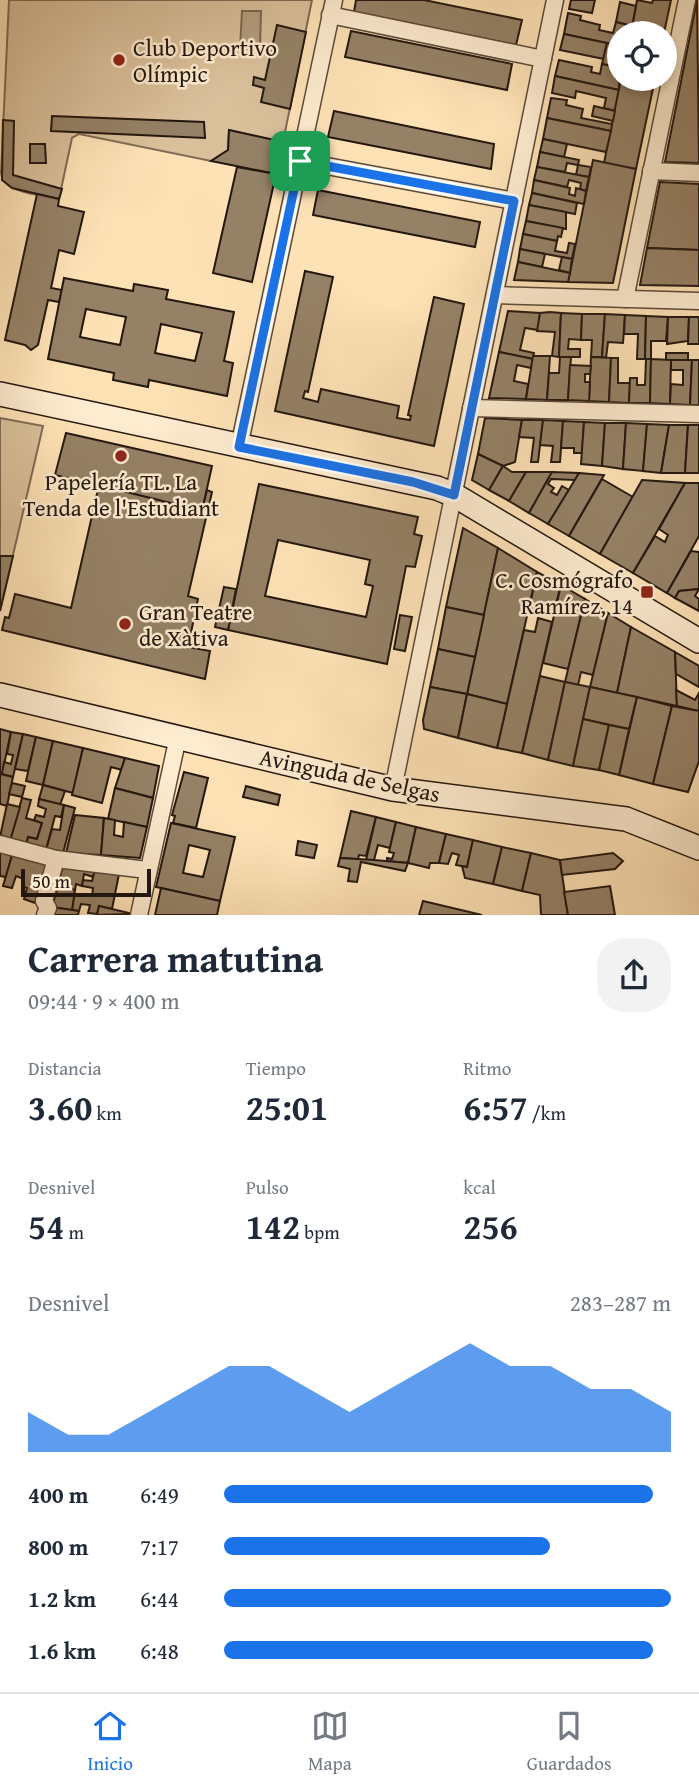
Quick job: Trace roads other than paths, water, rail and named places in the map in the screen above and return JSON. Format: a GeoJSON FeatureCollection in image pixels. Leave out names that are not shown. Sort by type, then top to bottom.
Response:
{"type":"FeatureCollection","features":[{"type":"Feature","properties":{"kind":"street"},"geometry":{"type":"LineString","coordinates":[[393,789],[555,0]]}},
{"type":"Feature","properties":{"kind":"street"},"geometry":{"type":"LineString","coordinates":[[625,299],[687,0]]}},
{"type":"Feature","properties":{"kind":"street"},"geometry":{"type":"LineString","coordinates":[[239,447],[332,7],[543,59]]}},
{"type":"Feature","properties":{"kind":"street"},"geometry":{"type":"LineString","coordinates":[[300,161],[514,201]]}},
{"type":"Feature","properties":{"kind":"street"},"geometry":{"type":"LineString","coordinates":[[651,171],[699,173]]}},
{"type":"Feature","properties":{"kind":"street"},"geometry":{"type":"LineString","coordinates":[[495,295],[699,301]]}},
{"type":"Feature","properties":{"kind":"street"},"geometry":{"type":"LineString","coordinates":[[0,394],[413,482],[454,495],[699,641]]}},
{"type":"Feature","properties":{"kind":"street"},"geometry":{"type":"LineString","coordinates":[[471,408],[699,414]]}},
{"type":"Feature","properties":{"kind":"street","name":"Avinguda de Selgas"},"geometry":{"type":"LineString","coordinates":[[0,695],[393,789],[606,815],[640,824],[699,848]]}},
{"type":"Feature","properties":{"kind":"street"},"geometry":{"type":"LineString","coordinates":[[139,915],[178,737]]}},
{"type":"Feature","properties":{"kind":"street"},"geometry":{"type":"LineString","coordinates":[[0,844],[56,859],[147,870]]}},
{"type":"Feature","properties":{"kind":"street"},"geometry":{"type":"LineString","coordinates":[[45,908],[56,859]]}},
{"type":"Feature","properties":{"kind":"place","name":"Club Deportivo Olímpic"},"geometry":{"type":"Point","coordinates":[119,60]}},
{"type":"Feature","properties":{"kind":"place","name":"Papelería TL. La Tenda de l'Estudiant"},"geometry":{"type":"Point","coordinates":[121,456]}},
{"type":"Feature","properties":{"kind":"place","name":"C. Cosmógrafo Ramírez, 14"},"geometry":{"type":"Point","coordinates":[647,592]}},
{"type":"Feature","properties":{"kind":"place","name":"Gran Teatre de Xàtiva"},"geometry":{"type":"Point","coordinates":[125,624]}}]}
